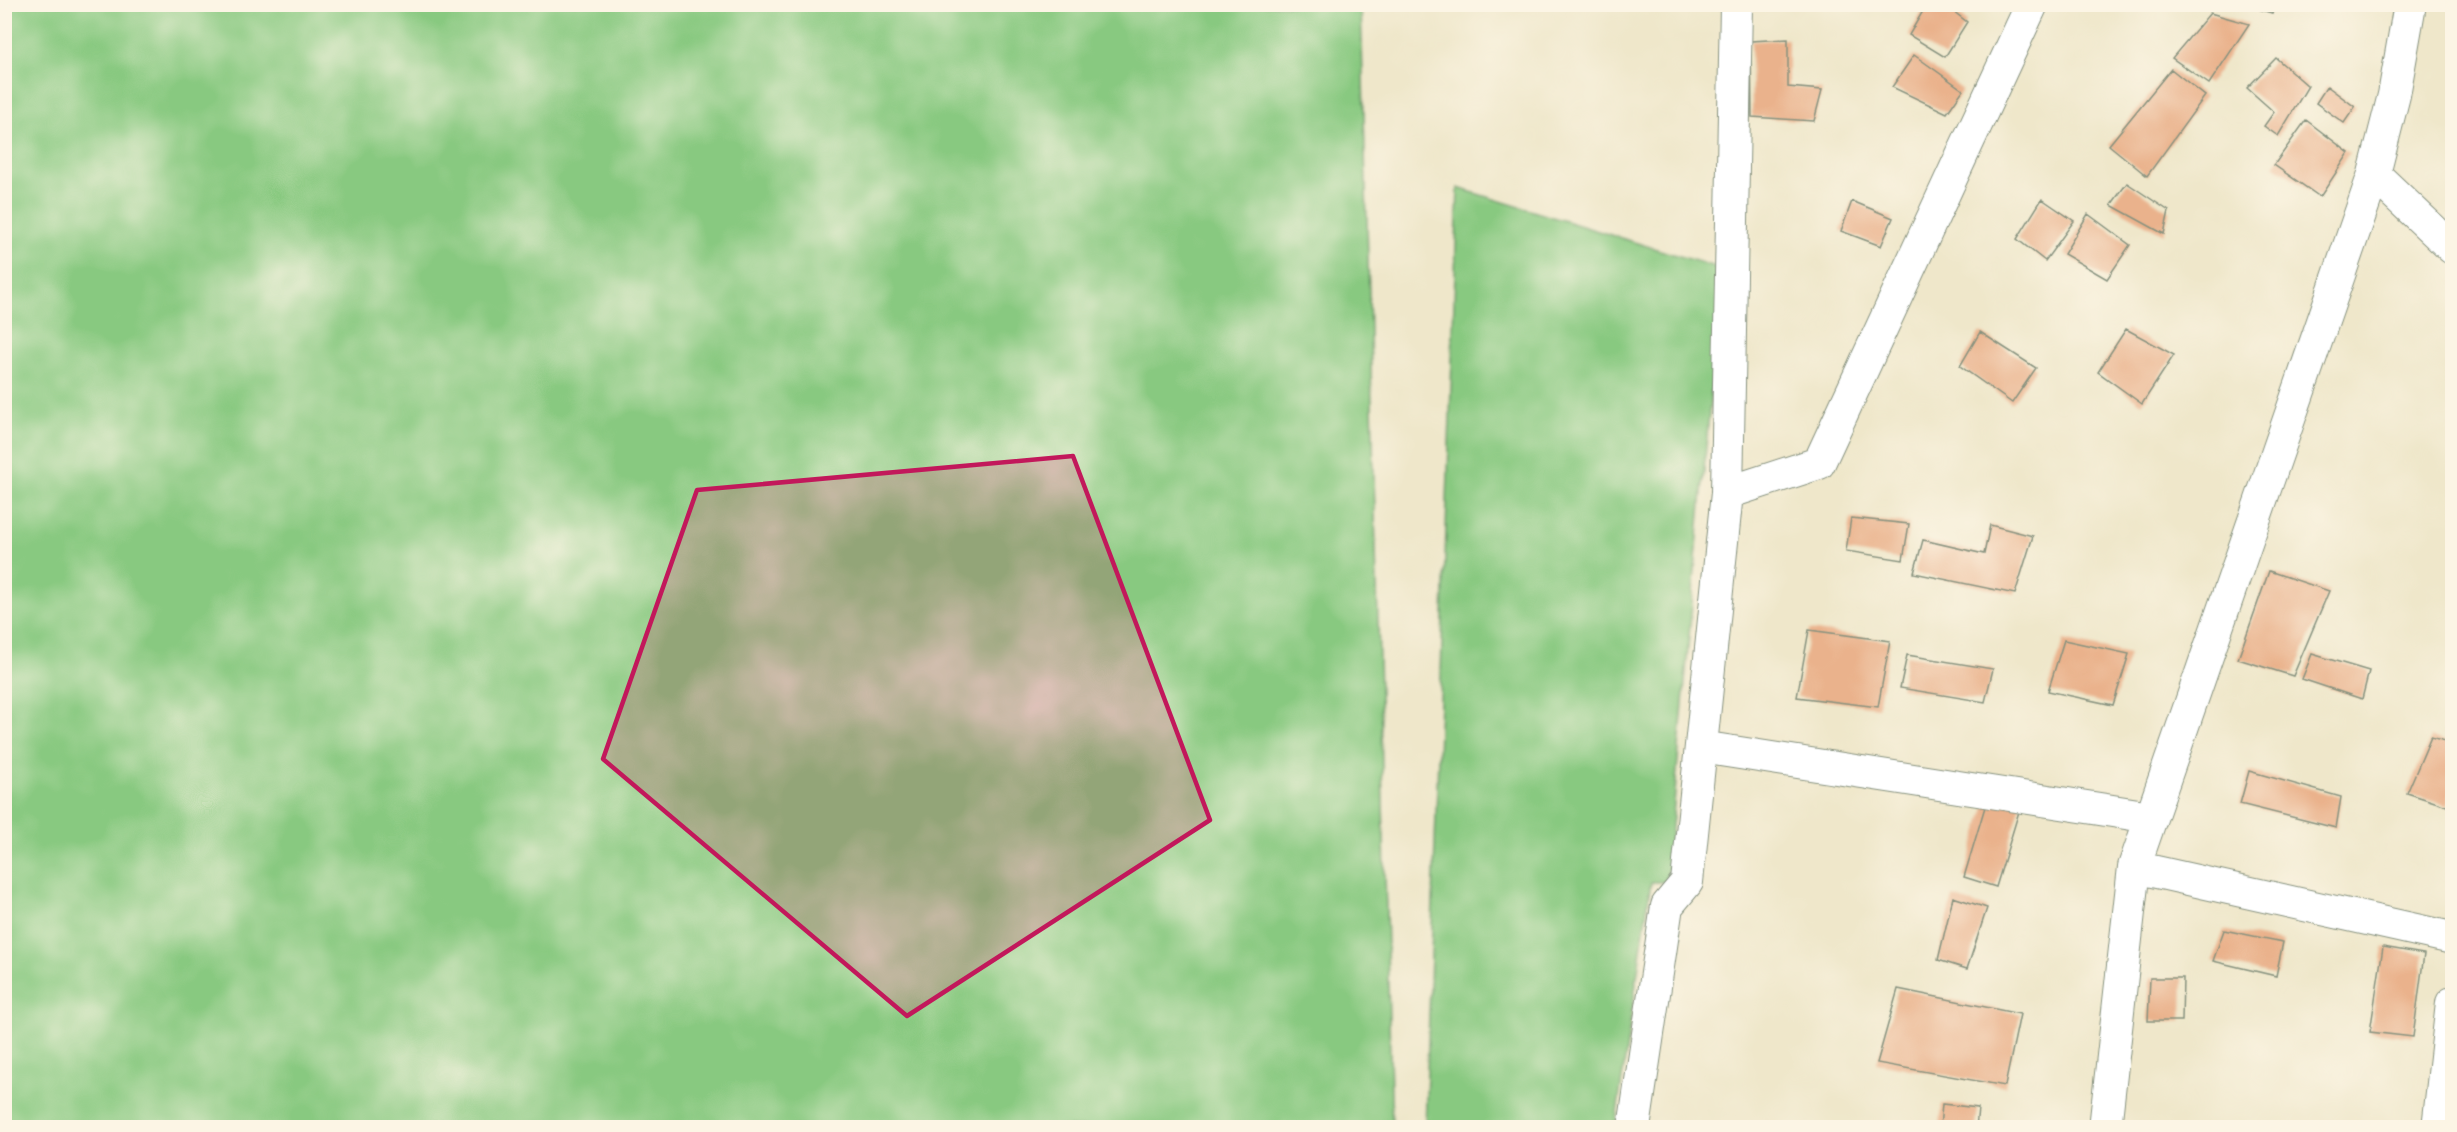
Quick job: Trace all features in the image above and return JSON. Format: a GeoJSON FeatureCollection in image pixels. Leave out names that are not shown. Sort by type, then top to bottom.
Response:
{"type":"FeatureCollection","features":[{"type":"Feature","properties":{"kind":"street"},"geometry":{"type":"LineString","coordinates":[[1634,1128],[1667,906],[1687,882],[1727,493],[1736,4]]}},
{"type":"Feature","properties":{"kind":"street"},"geometry":{"type":"LineString","coordinates":[[1727,493],[1819,463],[2032,4]]}},
{"type":"Feature","properties":{"kind":"street"},"geometry":{"type":"LineString","coordinates":[[2105,1128],[2134,867],[2374,174],[2394,95],[2410,4]]}},
{"type":"Feature","properties":{"kind":"street"},"geometry":{"type":"LineString","coordinates":[[2374,174],[2452,248]]}},
{"type":"Feature","properties":{"kind":"street"},"geometry":{"type":"LineString","coordinates":[[1701,747],[2151,817]]}},
{"type":"Feature","properties":{"kind":"street"},"geometry":{"type":"LineString","coordinates":[[2134,867],[2452,938]]}},
{"type":"Feature","properties":{"kind":"street"},"geometry":{"type":"LineString","coordinates":[[2438,1128],[2452,1003]]}},
{"type":"Feature","properties":{"kind":"highlighted area"},"geometry":{"type":"Polygon","coordinates":[[[1073,456],[1210,820],[907,1016],[603,759],[697,490],[1073,456]]]}},
{"type":"Feature","properties":{"kind":"green space"},"geometry":{"type":"Polygon","coordinates":[[[5,4],[1361,5],[1392,1127],[5,1127],[5,4]]]}},
{"type":"Feature","properties":{"kind":"green space"},"geometry":{"type":"Polygon","coordinates":[[[1458,188],[1722,269],[1667,882],[1651,882],[1615,1127],[1425,1128],[1458,188]]]}},
{"type":"Feature","properties":{"kind":"building"},"geometry":{"type":"Polygon","coordinates":[[[1927,4],[1944,4],[1967,22],[1945,57],[1909,35],[1927,4]]]}},
{"type":"Feature","properties":{"kind":"building"},"geometry":{"type":"Polygon","coordinates":[[[2241,4],[2275,4],[2272,13],[2241,4]]]}},
{"type":"Feature","properties":{"kind":"building"},"geometry":{"type":"Polygon","coordinates":[[[2210,13],[2249,24],[2209,84],[2172,58],[2210,13]]]}},
{"type":"Feature","properties":{"kind":"building"},"geometry":{"type":"Polygon","coordinates":[[[1788,39],[1788,87],[1822,90],[1814,121],[1752,117],[1751,41],[1788,39]]]}},
{"type":"Feature","properties":{"kind":"building"},"geometry":{"type":"Polygon","coordinates":[[[1914,55],[1963,90],[1947,113],[1892,87],[1914,55]]]}},
{"type":"Feature","properties":{"kind":"building"},"geometry":{"type":"Polygon","coordinates":[[[2276,58],[2308,86],[2278,136],[2264,126],[2274,112],[2247,88],[2276,58]]]}},
{"type":"Feature","properties":{"kind":"building"},"geometry":{"type":"Polygon","coordinates":[[[2171,69],[2205,96],[2147,176],[2109,145],[2171,69]]]}},
{"type":"Feature","properties":{"kind":"building"},"geometry":{"type":"Polygon","coordinates":[[[2327,86],[2355,107],[2344,123],[2316,103],[2327,86]]]}},
{"type":"Feature","properties":{"kind":"building"},"geometry":{"type":"Polygon","coordinates":[[[2306,120],[2349,153],[2320,197],[2274,165],[2306,120]]]}},
{"type":"Feature","properties":{"kind":"building"},"geometry":{"type":"Polygon","coordinates":[[[2127,183],[2169,211],[2164,234],[2111,205],[2127,183]]]}},
{"type":"Feature","properties":{"kind":"building"},"geometry":{"type":"Polygon","coordinates":[[[2042,199],[2074,221],[2045,261],[2017,239],[2042,199]]]}},
{"type":"Feature","properties":{"kind":"building"},"geometry":{"type":"Polygon","coordinates":[[[1852,201],[1893,218],[1881,246],[1841,231],[1852,201]]]}},
{"type":"Feature","properties":{"kind":"building"},"geometry":{"type":"Polygon","coordinates":[[[2088,214],[2130,245],[2107,279],[2064,254],[2088,214]]]}},
{"type":"Feature","properties":{"kind":"building"},"geometry":{"type":"Polygon","coordinates":[[[2126,329],[2174,355],[2142,404],[2098,372],[2126,329]]]}},
{"type":"Feature","properties":{"kind":"building"},"geometry":{"type":"Polygon","coordinates":[[[1980,332],[2036,368],[2012,403],[1960,366],[1980,332]]]}},
{"type":"Feature","properties":{"kind":"building"},"geometry":{"type":"Polygon","coordinates":[[[1851,518],[1909,524],[1903,560],[1846,551],[1851,518]]]}},
{"type":"Feature","properties":{"kind":"building"},"geometry":{"type":"Polygon","coordinates":[[[1990,525],[2033,536],[2015,594],[1914,573],[1923,540],[1984,554],[1990,525]]]}},
{"type":"Feature","properties":{"kind":"building"},"geometry":{"type":"Polygon","coordinates":[[[2269,571],[2329,591],[2293,676],[2238,659],[2269,571]]]}},
{"type":"Feature","properties":{"kind":"building"},"geometry":{"type":"Polygon","coordinates":[[[1809,630],[1890,641],[1878,707],[1797,697],[1809,630]]]}},
{"type":"Feature","properties":{"kind":"building"},"geometry":{"type":"Polygon","coordinates":[[[2064,640],[2129,654],[2113,705],[2048,691],[2064,640]]]}},
{"type":"Feature","properties":{"kind":"building"},"geometry":{"type":"Polygon","coordinates":[[[2312,654],[2369,671],[2362,699],[2302,679],[2312,654]]]}},
{"type":"Feature","properties":{"kind":"building"},"geometry":{"type":"Polygon","coordinates":[[[1907,655],[1993,669],[1985,702],[1900,688],[1907,655]]]}},
{"type":"Feature","properties":{"kind":"building"},"geometry":{"type":"Polygon","coordinates":[[[2431,737],[2452,743],[2452,787],[2447,806],[2407,793],[2431,737]]]}},
{"type":"Feature","properties":{"kind":"building"},"geometry":{"type":"Polygon","coordinates":[[[2249,771],[2341,797],[2336,828],[2240,804],[2249,771]]]}},
{"type":"Feature","properties":{"kind":"building"},"geometry":{"type":"Polygon","coordinates":[[[1990,790],[2021,805],[1996,887],[1964,877],[1990,790]]]}},
{"type":"Feature","properties":{"kind":"building"},"geometry":{"type":"Polygon","coordinates":[[[1953,897],[1987,908],[1967,969],[1938,960],[1953,897]]]}},
{"type":"Feature","properties":{"kind":"building"},"geometry":{"type":"Polygon","coordinates":[[[2224,930],[2283,942],[2276,976],[2213,961],[2224,930]]]}},
{"type":"Feature","properties":{"kind":"building"},"geometry":{"type":"Polygon","coordinates":[[[2383,947],[2424,954],[2413,1037],[2370,1032],[2383,947]]]}},
{"type":"Feature","properties":{"kind":"building"},"geometry":{"type":"Polygon","coordinates":[[[2150,978],[2183,978],[2182,1021],[2148,1021],[2150,978]]]}},
{"type":"Feature","properties":{"kind":"building"},"geometry":{"type":"Polygon","coordinates":[[[1898,989],[2020,1014],[2005,1086],[1877,1063],[1898,989]]]}},
{"type":"Feature","properties":{"kind":"building"},"geometry":{"type":"Polygon","coordinates":[[[1942,1104],[1978,1108],[1976,1128],[1940,1128],[1942,1104]]]}}]}
